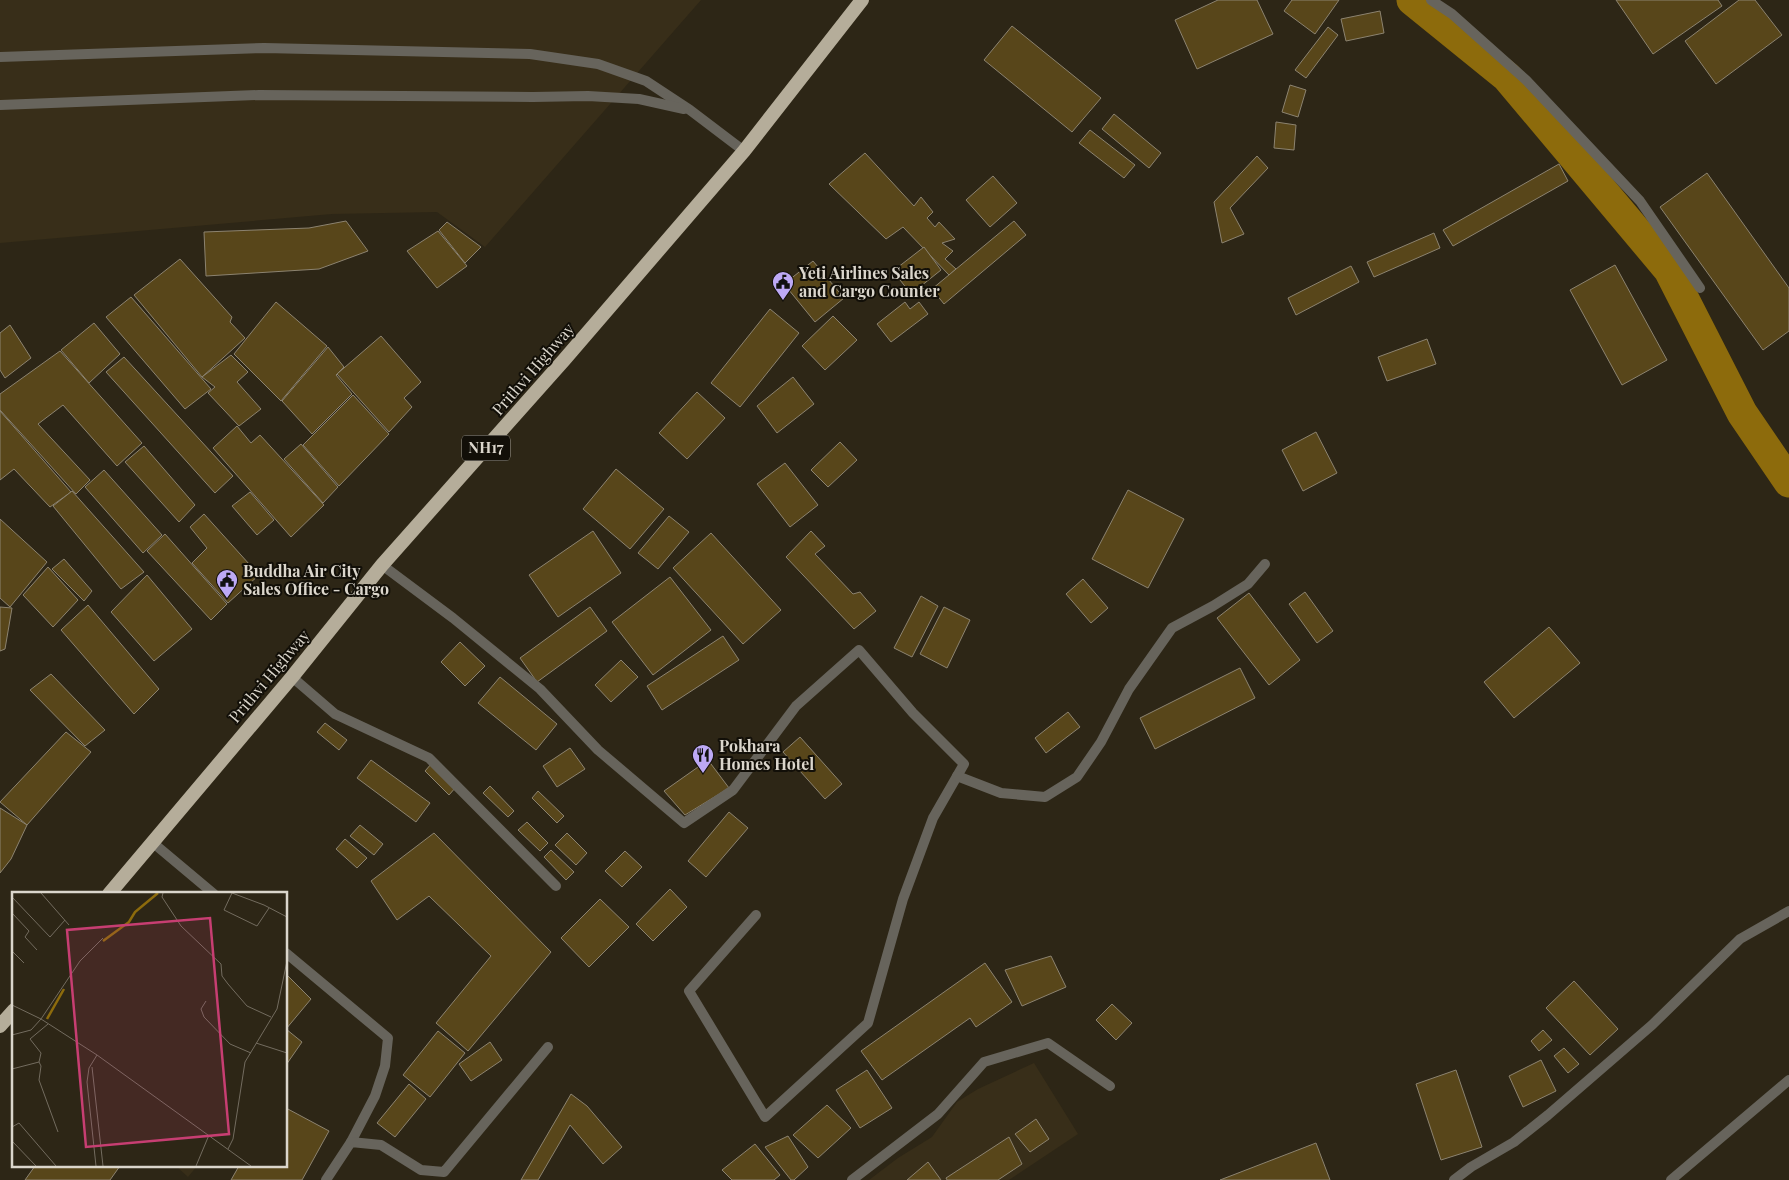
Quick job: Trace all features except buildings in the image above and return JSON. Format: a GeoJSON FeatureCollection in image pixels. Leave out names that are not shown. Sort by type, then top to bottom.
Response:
{"type":"FeatureCollection","features":[{"type":"Feature","properties":{"kind":"highway","name":"Prithvi Highway"},"geometry":{"type":"LineString","coordinates":[[111,892],[292,677],[382,565],[564,360],[744,151],[862,0]]}},
{"type":"Feature","properties":{"kind":"street"},"geometry":{"type":"LineString","coordinates":[[1431,0],[1452,14],[1526,80],[1640,201],[1700,288]]}},
{"type":"Feature","properties":{"kind":"street"},"geometry":{"type":"LineString","coordinates":[[0,57],[264,48],[530,54],[598,64],[646,81],[690,110],[744,151]]}},
{"type":"Feature","properties":{"kind":"street"},"geometry":{"type":"LineString","coordinates":[[0,105],[260,95],[588,96],[639,99],[690,110]]}},
{"type":"Feature","properties":{"kind":"street"},"geometry":{"type":"LineString","coordinates":[[956,776],[1002,793],[1045,797],[1078,777],[1101,742],[1129,689],[1172,628],[1213,606],[1248,584],[1265,564]]}},
{"type":"Feature","properties":{"kind":"street"},"geometry":{"type":"LineString","coordinates":[[382,565],[453,618],[540,689],[598,750],[684,823],[734,790],[796,706],[859,650],[913,713],[964,764],[933,818],[903,899],[868,1023],[765,1117],[689,991],[756,915]]}},
{"type":"Feature","properties":{"kind":"street"},"geometry":{"type":"LineString","coordinates":[[292,677],[335,714],[429,758],[556,886]]}},
{"type":"Feature","properties":{"kind":"street"},"geometry":{"type":"LineString","coordinates":[[152,842],[212,892]]}},
{"type":"Feature","properties":{"kind":"street"},"geometry":{"type":"LineString","coordinates":[[1454,1180],[1471,1167],[1514,1142],[1548,1115],[1652,1025],[1740,939],[1789,911]]}},
{"type":"Feature","properties":{"kind":"street"},"geometry":{"type":"LineString","coordinates":[[288,956],[388,1038],[385,1066],[374,1096],[351,1142],[326,1180]]}},
{"type":"Feature","properties":{"kind":"street"},"geometry":{"type":"LineString","coordinates":[[852,1180],[938,1114],[984,1062],[1048,1044],[1110,1086]]}},
{"type":"Feature","properties":{"kind":"street"},"geometry":{"type":"LineString","coordinates":[[351,1142],[381,1145],[422,1170],[444,1172],[548,1047]]}},
{"type":"Feature","properties":{"kind":"street"},"geometry":{"type":"LineString","coordinates":[[1671,1180],[1789,1080]]}},
{"type":"Feature","properties":{"kind":"shaded area"},"geometry":{"type":"Polygon","coordinates":[[[0,0],[701,0],[485,247],[437,212],[332,214],[0,243],[0,0]]]}},
{"type":"Feature","properties":{"kind":"shaded area"},"geometry":{"type":"Polygon","coordinates":[[[1034,1063],[1078,1134],[1009,1180],[869,1180],[898,1158],[932,1137],[957,1102],[978,1089],[1034,1063]]]}},
{"type":"Feature","properties":{"kind":"shaded area"},"geometry":{"type":"Polygon","coordinates":[[[178,1168],[195,1168],[188,1177],[178,1168]]]}},
{"type":"Feature","properties":{"kind":"waterway"},"geometry":{"type":"LineString","coordinates":[[1412,0],[1507,77],[1669,270],[1742,413],[1789,482]]}},
{"type":"Feature","properties":{"kind":"place","name":"Yeti Airlines Sales and Cargo Counter"},"geometry":{"type":"Point","coordinates":[783,301]}},
{"type":"Feature","properties":{"kind":"place","name":"Buddha Air City Sales Office - Cargo"},"geometry":{"type":"Point","coordinates":[227,599]}},
{"type":"Feature","properties":{"kind":"place","name":"Pokhara Homes Hotel"},"geometry":{"type":"Point","coordinates":[703,774]}}]}
